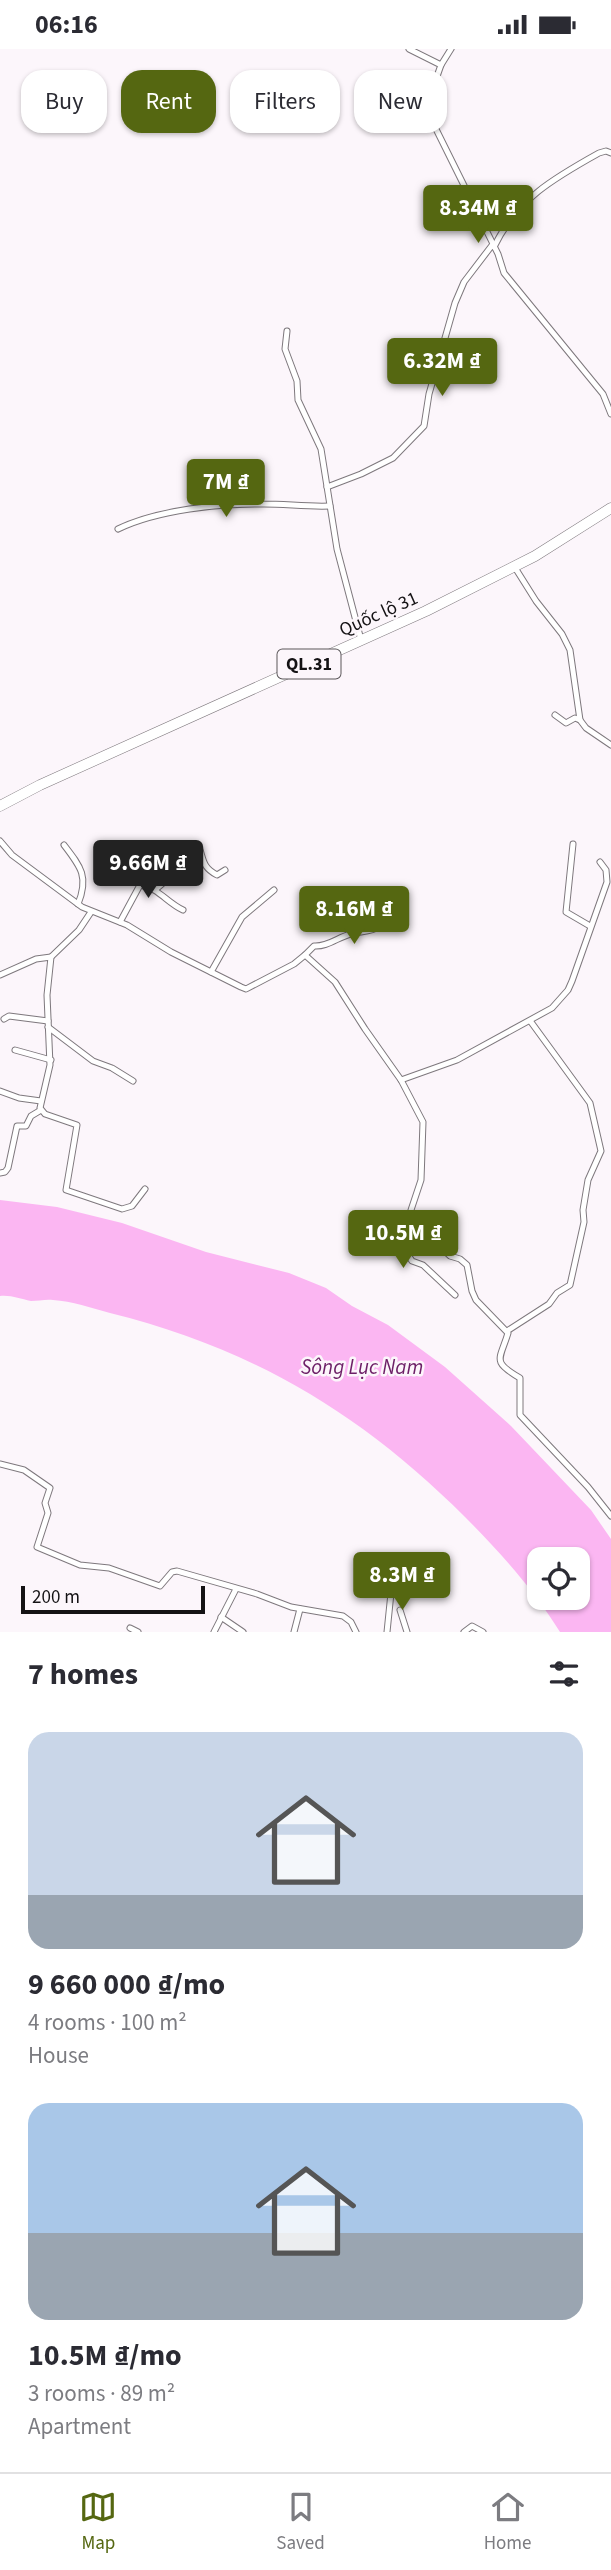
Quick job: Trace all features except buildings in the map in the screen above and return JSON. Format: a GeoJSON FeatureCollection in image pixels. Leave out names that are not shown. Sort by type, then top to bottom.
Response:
{"type":"FeatureCollection","features":[{"type":"Feature","properties":{"kind":"highway","name":"Quốc lộ 31"},"geometry":{"type":"LineString","coordinates":[[0,806],[40,785],[426,611],[534,556],[611,508]]}},
{"type":"Feature","properties":{"kind":"street"},"geometry":{"type":"LineString","coordinates":[[409,49],[441,65]]}},
{"type":"Feature","properties":{"kind":"street"},"geometry":{"type":"LineString","coordinates":[[451,49],[441,65],[430,96],[432,121],[494,246],[504,273],[595,384],[609,404],[611,414]]}},
{"type":"Feature","properties":{"kind":"street"},"geometry":{"type":"LineString","coordinates":[[327,487],[393,459],[424,426],[429,394],[455,303],[464,282],[494,246],[518,208],[537,192],[599,153],[611,153]]}},
{"type":"Feature","properties":{"kind":"street"},"geometry":{"type":"LineString","coordinates":[[287,331],[285,349],[297,381],[298,400],[321,449],[337,549],[361,640]]}},
{"type":"Feature","properties":{"kind":"street"},"geometry":{"type":"LineString","coordinates":[[118,529],[146,519],[214,506],[267,503],[330,506]]}},
{"type":"Feature","properties":{"kind":"street"},"geometry":{"type":"LineString","coordinates":[[514,566],[536,601],[562,634],[570,650],[580,720]]}},
{"type":"Feature","properties":{"kind":"street"},"geometry":{"type":"LineString","coordinates":[[555,715],[566,723],[575,718],[580,720],[611,745]]}},
{"type":"Feature","properties":{"kind":"street"},"geometry":{"type":"LineString","coordinates":[[0,841],[12,855],[91,912],[120,922],[171,952],[247,989],[294,964],[314,946],[322,946],[349,934],[379,927]]}},
{"type":"Feature","properties":{"kind":"street"},"geometry":{"type":"LineString","coordinates":[[573,844],[565,912],[590,926]]}},
{"type":"Feature","properties":{"kind":"street"},"geometry":{"type":"LineString","coordinates":[[64,845],[80,867],[84,879],[84,888],[78,904]]}},
{"type":"Feature","properties":{"kind":"street"},"geometry":{"type":"LineString","coordinates":[[156,889],[163,883],[175,847],[199,847],[206,868],[217,875],[225,870]]}},
{"type":"Feature","properties":{"kind":"street"},"geometry":{"type":"LineString","coordinates":[[401,1080],[457,1060],[552,1009],[568,990],[608,877],[600,862]]}},
{"type":"Feature","properties":{"kind":"street"},"geometry":{"type":"LineString","coordinates":[[120,922],[140,885],[156,889],[166,900],[183,910]]}},
{"type":"Feature","properties":{"kind":"street"},"geometry":{"type":"LineString","coordinates":[[211,972],[242,917],[274,890]]}},
{"type":"Feature","properties":{"kind":"street"},"geometry":{"type":"LineString","coordinates":[[0,975],[36,959],[51,957],[79,930],[91,912]]}},
{"type":"Feature","properties":{"kind":"street"},"geometry":{"type":"LineString","coordinates":[[305,955],[320,965],[335,982],[401,1080],[424,1128],[421,1180],[411,1215],[450,1256],[467,1265],[476,1300],[508,1331]]}},
{"type":"Feature","properties":{"kind":"street"},"geometry":{"type":"LineString","coordinates":[[51,957],[47,995],[51,1060],[41,1110],[45,1114],[77,1125],[65,1190],[122,1209],[132,1206],[145,1189]]}},
{"type":"Feature","properties":{"kind":"street"},"geometry":{"type":"LineString","coordinates":[[5,1019],[9,1016],[48,1024],[93,1061],[112,1068],[133,1081]]}},
{"type":"Feature","properties":{"kind":"street"},"geometry":{"type":"LineString","coordinates":[[531,1022],[590,1103],[601,1153],[588,1180],[584,1221],[570,1285],[557,1293],[549,1304],[508,1331],[500,1359],[503,1366],[520,1378],[520,1415],[611,1516]]}},
{"type":"Feature","properties":{"kind":"street"},"geometry":{"type":"LineString","coordinates":[[15,1050],[51,1060]]}},
{"type":"Feature","properties":{"kind":"street"},"geometry":{"type":"LineString","coordinates":[[0,1091],[19,1098],[41,1101]]}},
{"type":"Feature","properties":{"kind":"street"},"geometry":{"type":"LineString","coordinates":[[0,1173],[8,1168],[17,1126],[26,1126],[31,1116],[41,1110]]}},
{"type":"Feature","properties":{"kind":"street"},"geometry":{"type":"LineString","coordinates":[[417,1224],[408,1255],[412,1261],[424,1265],[454,1295]]}},
{"type":"Feature","properties":{"kind":"street"},"geometry":{"type":"LineString","coordinates":[[0,1464],[24,1470],[51,1489],[45,1503],[48,1513],[37,1547],[78,1564],[109,1568],[160,1586],[172,1572],[177,1571],[300,1609],[343,1616],[351,1622],[356,1632]]}},
{"type":"Feature","properties":{"kind":"street"},"geometry":{"type":"LineString","coordinates":[[214,1632],[236,1589]]}},
{"type":"Feature","properties":{"kind":"street"},"geometry":{"type":"LineString","coordinates":[[387,1632],[391,1593]]}},
{"type":"Feature","properties":{"kind":"street"},"geometry":{"type":"LineString","coordinates":[[295,1632],[300,1609]]}},
{"type":"Feature","properties":{"kind":"street"},"geometry":{"type":"LineString","coordinates":[[400,1610],[407,1632]]}},
{"type":"Feature","properties":{"kind":"street"},"geometry":{"type":"LineString","coordinates":[[221,1617],[243,1632]]}},
{"type":"Feature","properties":{"kind":"street"},"geometry":{"type":"LineString","coordinates":[[464,1632],[475,1626],[484,1632]]}},
{"type":"Feature","properties":{"kind":"street"},"geometry":{"type":"LineString","coordinates":[[130,1628],[138,1632]]}},
{"type":"Feature","properties":{"kind":"water","name":"Sông Lục Nam"},"geometry":{"type":"Polygon","coordinates":[[[0,1200],[57,1207],[122,1223],[206,1252],[289,1273],[326,1288],[352,1306],[388,1325],[445,1367],[511,1426],[591,1510],[611,1539],[611,1632],[560,1632],[545,1610],[590,1610],[590,1547],[527,1547],[527,1585],[465,1517],[426,1480],[345,1416],[302,1390],[211,1345],[162,1328],[82,1305],[0,1296],[0,1200]]]}}]}
